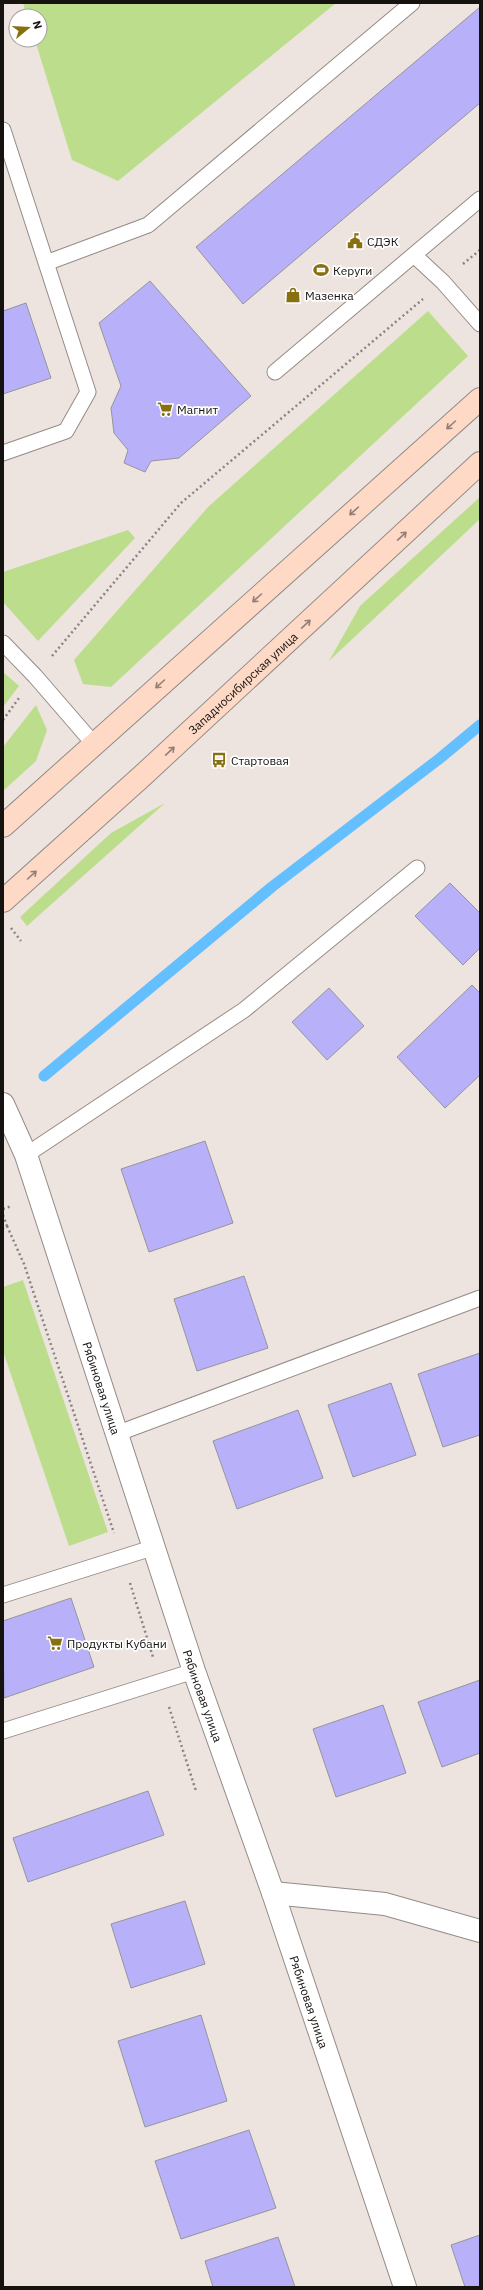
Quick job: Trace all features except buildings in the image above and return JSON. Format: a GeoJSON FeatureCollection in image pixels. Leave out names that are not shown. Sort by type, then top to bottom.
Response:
{"type":"FeatureCollection","features":[{"type":"Feature","properties":{"kind":"main road"},"geometry":{"type":"LineString","coordinates":[[3,826],[93,743],[480,399]]}},
{"type":"Feature","properties":{"kind":"main road","name":"Западносибирская улица"},"geometry":{"type":"LineString","coordinates":[[3,901],[142,777],[480,463]]}},
{"type":"Feature","properties":{"kind":"street","name":"Рябиновая улица"},"geometry":{"type":"LineString","coordinates":[[3,1104],[26,1155],[116,1434],[155,1547],[194,1671],[273,1893],[405,2287]]}},
{"type":"Feature","properties":{"kind":"street"},"geometry":{"type":"LineString","coordinates":[[273,1893],[385,1904],[480,1931]]}},
{"type":"Feature","properties":{"kind":"lane"},"geometry":{"type":"LineString","coordinates":[[46,263],[148,225],[412,3]]}},
{"type":"Feature","properties":{"kind":"lane"},"geometry":{"type":"LineString","coordinates":[[3,130],[88,392],[66,431],[3,452]]}},
{"type":"Feature","properties":{"kind":"lane"},"geometry":{"type":"LineString","coordinates":[[274,372],[415,256],[480,199]]}},
{"type":"Feature","properties":{"kind":"lane"},"geometry":{"type":"LineString","coordinates":[[415,256],[443,282],[480,324]]}},
{"type":"Feature","properties":{"kind":"lane"},"geometry":{"type":"LineString","coordinates":[[3,643],[35,676],[93,743]]}},
{"type":"Feature","properties":{"kind":"lane"},"geometry":{"type":"LineString","coordinates":[[26,1155],[244,1010],[418,868]]}},
{"type":"Feature","properties":{"kind":"lane"},"geometry":{"type":"LineString","coordinates":[[116,1434],[480,1298]]}},
{"type":"Feature","properties":{"kind":"lane"},"geometry":{"type":"LineString","coordinates":[[3,1595],[155,1547]]}},
{"type":"Feature","properties":{"kind":"lane"},"geometry":{"type":"LineString","coordinates":[[3,1732],[194,1671]]}},
{"type":"Feature","properties":{"kind":"path"},"geometry":{"type":"LineString","coordinates":[[3,720],[35,676],[181,503],[480,250]]}},
{"type":"Feature","properties":{"kind":"path"},"geometry":{"type":"LineString","coordinates":[[8,924],[21,941]]}},
{"type":"Feature","properties":{"kind":"path"},"geometry":{"type":"LineString","coordinates":[[3,1215],[6,1226],[24,1264],[122,1557],[196,1791]]}},
{"type":"Feature","properties":{"kind":"green space"},"geometry":{"type":"Polygon","coordinates":[[[23,3],[336,3],[118,181],[72,160],[37,48],[48,48],[48,8],[25,8],[23,3]]]}},
{"type":"Feature","properties":{"kind":"green space"},"geometry":{"type":"Polygon","coordinates":[[[428,311],[468,356],[111,687],[83,684],[74,660],[208,507],[428,311]]]}},
{"type":"Feature","properties":{"kind":"green space"},"geometry":{"type":"Polygon","coordinates":[[[480,497],[480,519],[329,661],[360,606],[480,497]]]}},
{"type":"Feature","properties":{"kind":"green space"},"geometry":{"type":"Polygon","coordinates":[[[128,530],[135,538],[38,641],[3,602],[3,572],[128,530]]]}},
{"type":"Feature","properties":{"kind":"green space"},"geometry":{"type":"Polygon","coordinates":[[[3,672],[19,686],[3,707],[3,672]]]}},
{"type":"Feature","properties":{"kind":"green space"},"geometry":{"type":"Polygon","coordinates":[[[36,705],[47,730],[36,761],[3,791],[3,747],[36,705]]]}},
{"type":"Feature","properties":{"kind":"green space"},"geometry":{"type":"Polygon","coordinates":[[[165,803],[27,926],[20,917],[111,833],[165,803]]]}},
{"type":"Feature","properties":{"kind":"green space"},"geometry":{"type":"Polygon","coordinates":[[[23,1280],[108,1532],[69,1546],[3,1351],[3,1287],[23,1280]]]}},
{"type":"Feature","properties":{"kind":"waterway"},"geometry":{"type":"LineString","coordinates":[[44,1076],[273,886],[439,759],[480,725]]}},
{"type":"Feature","properties":{"kind":"place","name":"СДЭК"},"geometry":{"type":"Point","coordinates":[355,241]}},
{"type":"Feature","properties":{"kind":"place","name":"Керуги"},"geometry":{"type":"Point","coordinates":[321,270]}},
{"type":"Feature","properties":{"kind":"place","name":"Мазенка"},"geometry":{"type":"Point","coordinates":[293,295]}},
{"type":"Feature","properties":{"kind":"place","name":"Магнит"},"geometry":{"type":"Point","coordinates":[165,409]}},
{"type":"Feature","properties":{"kind":"place","name":"Стартовая"},"geometry":{"type":"Point","coordinates":[219,760]}},
{"type":"Feature","properties":{"kind":"place","name":"Продукты Кубани"},"geometry":{"type":"Point","coordinates":[55,1643]}}]}
